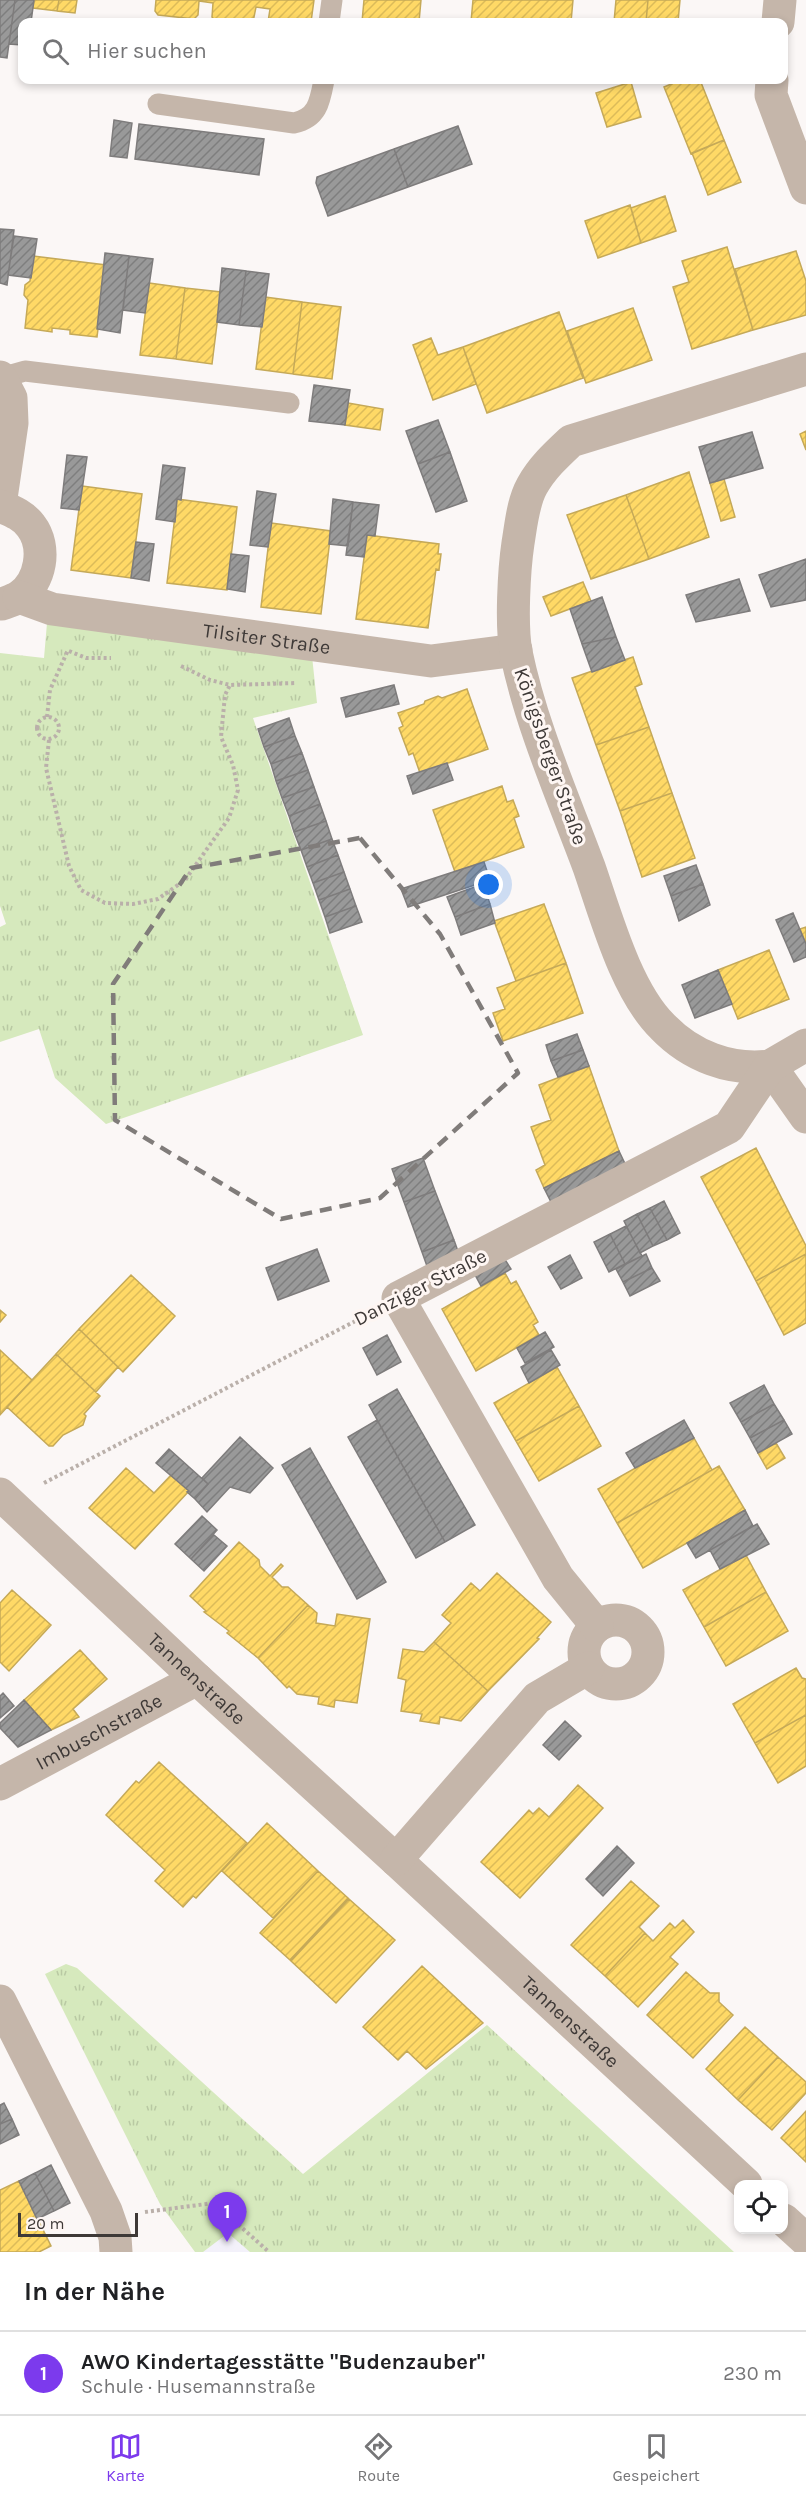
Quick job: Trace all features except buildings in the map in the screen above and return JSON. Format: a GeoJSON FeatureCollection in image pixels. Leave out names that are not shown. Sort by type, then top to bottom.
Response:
{"type":"FeatureCollection","features":[{"type":"Feature","properties":{"kind":"street"},"geometry":{"type":"LineString","coordinates":[[778,18],[780,0]]}},
{"type":"Feature","properties":{"kind":"street"},"geometry":{"type":"LineString","coordinates":[[772,84],[771,95],[806,188]]}},
{"type":"Feature","properties":{"kind":"street","name":"Königsberger Straße"},"geometry":{"type":"LineString","coordinates":[[770,1066],[750,1069],[727,1066],[705,1056],[683,1044],[663,1027],[644,1004],[620,953],[549,760],[516,650],[516,555],[521,521],[531,487],[547,464],[571,441],[806,369]]}},
{"type":"Feature","properties":{"kind":"street","name":"Tilsiter Straße"},"geometry":{"type":"LineString","coordinates":[[0,378],[11,398],[12,423],[0,506],[18,513],[32,527],[40,545],[40,565],[33,583],[10,601]]}},
{"type":"Feature","properties":{"kind":"street","name":"Tilsiter Straße"},"geometry":{"type":"LineString","coordinates":[[10,601],[52,609],[431,661],[516,650]]}},
{"type":"Feature","properties":{"kind":"street","name":"Danziger Straße"},"geometry":{"type":"LineString","coordinates":[[398,1298],[729,1127],[770,1066],[806,1045]]}},
{"type":"Feature","properties":{"kind":"street"},"geometry":{"type":"LineString","coordinates":[[770,1066],[806,1117]]}},
{"type":"Feature","properties":{"kind":"street"},"geometry":{"type":"LineString","coordinates":[[398,1298],[558,1578],[597,1626]]}},
{"type":"Feature","properties":{"kind":"street","name":"Tannenstraße"},"geometry":{"type":"LineString","coordinates":[[4,1498],[197,1679],[742,2180]]}},
{"type":"Feature","properties":{"kind":"street"},"geometry":{"type":"LineString","coordinates":[[622,1620],[634,1624],[643,1634],[648,1646],[648,1659],[643,1671],[634,1679],[621,1684],[608,1683],[596,1677],[588,1668],[585,1646],[589,1634],[597,1626],[608,1621],[622,1620]]}},
{"type":"Feature","properties":{"kind":"street"},"geometry":{"type":"LineString","coordinates":[[396,1860],[537,1698],[588,1668]]}},
{"type":"Feature","properties":{"kind":"street","name":"Imbuschstraße"},"geometry":{"type":"LineString","coordinates":[[0,1784],[197,1679]]}},
{"type":"Feature","properties":{"kind":"street"},"geometry":{"type":"LineString","coordinates":[[0,2001],[106,2211],[115,2237],[116,2252]]}},
{"type":"Feature","properties":{"kind":"street"},"geometry":{"type":"LineString","coordinates":[[788,2225],[806,2241]]}},
{"type":"Feature","properties":{"kind":"lane"},"geometry":{"type":"LineString","coordinates":[[330,18],[332,0]]}},
{"type":"Feature","properties":{"kind":"lane"},"geometry":{"type":"LineString","coordinates":[[158,104],[294,123],[306,120],[319,107],[323,84]]}},
{"type":"Feature","properties":{"kind":"lane","name":"Tilsiter Straße"},"geometry":{"type":"LineString","coordinates":[[0,378],[25,371],[289,404]]}},
{"type":"Feature","properties":{"kind":"path"},"geometry":{"type":"LineString","coordinates":[[47,717],[50,690],[68,650]]}},
{"type":"Feature","properties":{"kind":"path"},"geometry":{"type":"LineString","coordinates":[[49,740],[46,768],[69,866],[81,890],[105,903],[133,904],[158,899],[185,880],[229,818],[238,790],[233,765],[221,737],[225,695],[230,685]]}},
{"type":"Feature","properties":{"kind":"path"},"geometry":{"type":"LineString","coordinates":[[47,717],[55,720],[59,728],[56,736],[49,740],[40,737],[37,729],[39,721],[47,717]]}},
{"type":"Feature","properties":{"kind":"path","name":"Danziger Straße"},"geometry":{"type":"LineString","coordinates":[[4,1498],[398,1298]]}},
{"type":"Feature","properties":{"kind":"path"},"geometry":{"type":"LineString","coordinates":[[106,2211],[151,2212],[214,2203],[269,2252]]}},
{"type":"Feature","properties":{"kind":"highlighted area"},"geometry":{"type":"Polygon","coordinates":[[[360,838],[440,934],[518,1073],[380,1198],[281,1219],[115,1120],[113,984],[191,868],[360,838]]]}},
{"type":"Feature","properties":{"kind":"shaded area"},"geometry":{"type":"Polygon","coordinates":[[[228,2232],[250,2252],[203,2252],[228,2232]]]}},
{"type":"Feature","properties":{"kind":"green space"},"geometry":{"type":"Polygon","coordinates":[[[47,623],[312,656],[317,703],[253,718],[363,1035],[106,1124],[55,1078],[39,1029],[0,1042],[0,927],[6,924],[0,906],[0,653],[44,658],[47,623]]]}},
{"type":"Feature","properties":{"kind":"green space"},"geometry":{"type":"Polygon","coordinates":[[[66,1964],[77,1968],[303,2174],[487,2025],[734,2252],[250,2252],[228,2233],[203,2252],[195,2252],[160,2204],[45,1974],[66,1964]]]}},
{"type":"Feature","properties":{"kind":"place","name":"AWO Kindertagesstätte \"Budenzauber\""},"geometry":{"type":"Point","coordinates":[227,2242]}}]}
